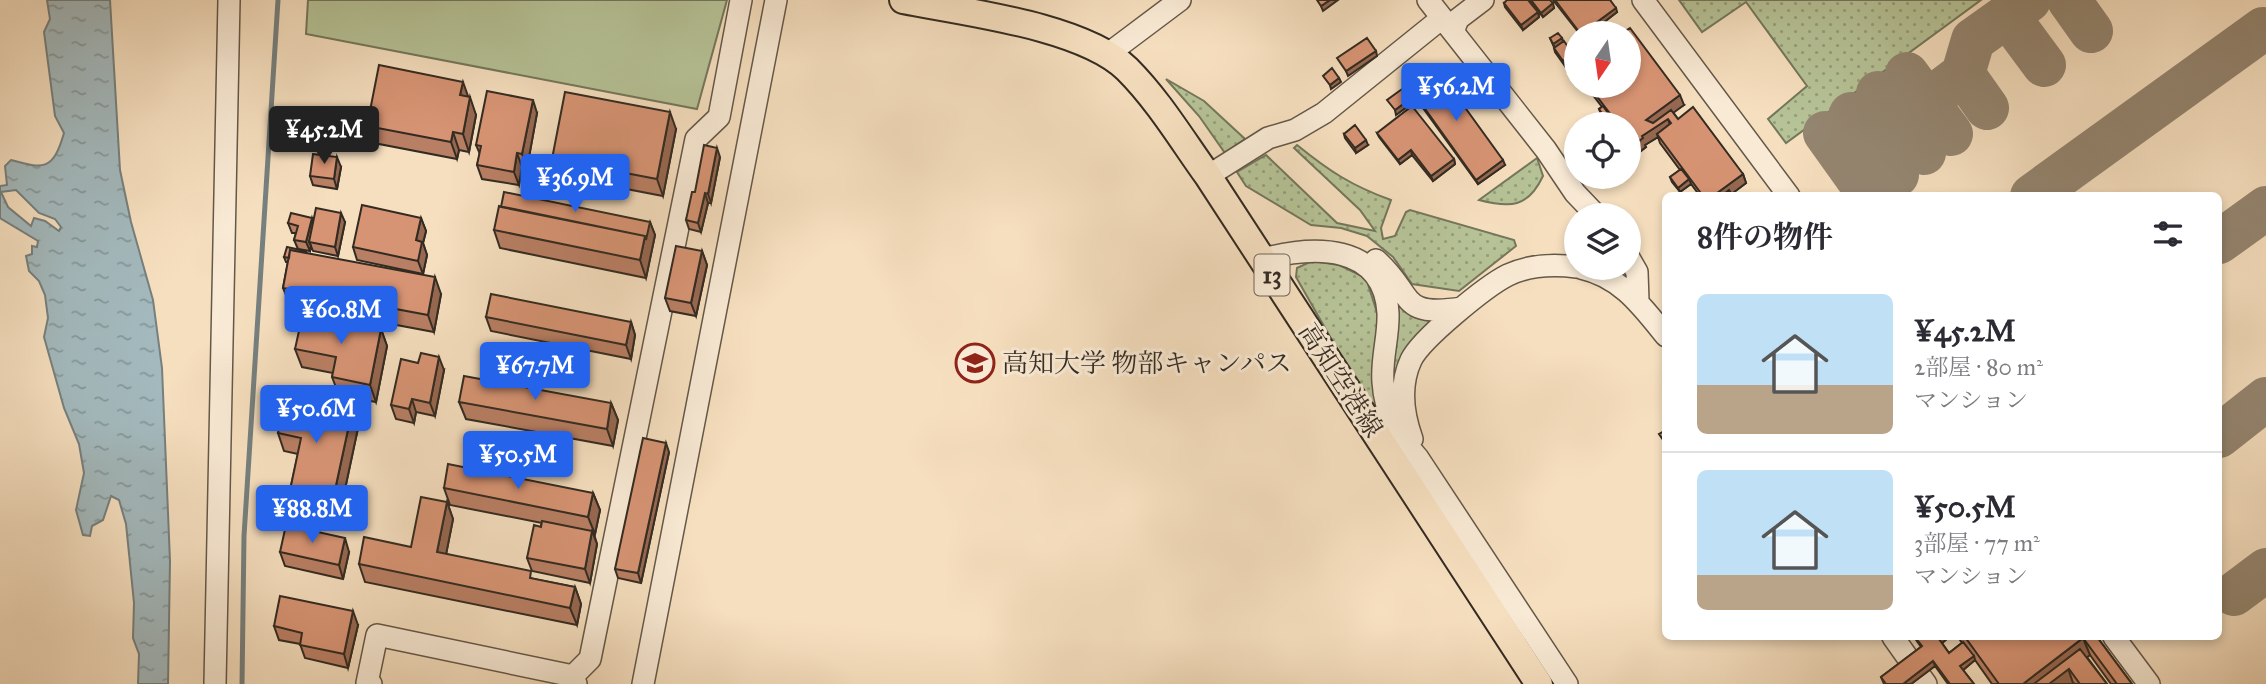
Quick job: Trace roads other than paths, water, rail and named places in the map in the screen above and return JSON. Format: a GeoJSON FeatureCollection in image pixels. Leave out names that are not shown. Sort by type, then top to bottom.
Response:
{"type":"FeatureCollection","features":[{"type":"Feature","properties":{"kind":"main road","name":"高知空港線"},"geometry":{"type":"LineString","coordinates":[[903,0],[949,4],[1055,33],[1108,54],[1143,88],[1208,176],[1539,684]]}},
{"type":"Feature","properties":{"kind":"street"},"geometry":{"type":"LineString","coordinates":[[215,684],[229,0]]}},
{"type":"Feature","properties":{"kind":"street"},"geometry":{"type":"LineString","coordinates":[[371,684],[368,683],[377,635],[574,680],[590,659],[696,139],[719,117],[741,0]]}},
{"type":"Feature","properties":{"kind":"street"},"geometry":{"type":"LineString","coordinates":[[643,684],[776,0]]}},
{"type":"Feature","properties":{"kind":"street"},"geometry":{"type":"LineString","coordinates":[[1108,54],[1180,0]]}},
{"type":"Feature","properties":{"kind":"street"},"geometry":{"type":"LineString","coordinates":[[1428,0],[1546,149],[1585,203]]}},
{"type":"Feature","properties":{"kind":"street"},"geometry":{"type":"LineString","coordinates":[[1208,176],[1268,138],[1295,130],[1324,113],[1483,0]]}},
{"type":"Feature","properties":{"kind":"street"},"geometry":{"type":"LineString","coordinates":[[1643,0],[1786,192]]}},
{"type":"Feature","properties":{"kind":"street"},"geometry":{"type":"LineString","coordinates":[[1263,259],[1284,243],[1321,239],[1345,242],[1369,253],[1381,264],[1413,306],[1437,312],[1462,308]]}},
{"type":"Feature","properties":{"kind":"street"},"geometry":{"type":"LineString","coordinates":[[1263,259],[1289,252],[1321,249],[1352,257],[1374,274],[1388,309],[1383,368],[1386,401],[1400,437],[1418,458],[1567,684]]}},
{"type":"Feature","properties":{"kind":"street"},"geometry":{"type":"LineString","coordinates":[[1418,458],[1405,414],[1403,394],[1406,375],[1419,349],[1462,308],[1508,275],[1547,265],[1564,266]]}},
{"type":"Feature","properties":{"kind":"street"},"geometry":{"type":"LineString","coordinates":[[1616,280],[1638,301],[1662,331]]}},
{"type":"Feature","properties":{"kind":"street"},"geometry":{"type":"LineString","coordinates":[[1637,280],[1638,301]]}},
{"type":"Feature","properties":{"kind":"street"},"geometry":{"type":"LineString","coordinates":[[1895,640],[1919,674]]}},
{"type":"Feature","properties":{"kind":"street"},"geometry":{"type":"LineString","coordinates":[[2116,640],[2148,684]]}},
{"type":"Feature","properties":{"kind":"water"},"geometry":{"type":"Polygon","coordinates":[[[47,0],[110,0],[120,170],[131,222],[153,300],[162,368],[170,561],[168,684],[138,684],[139,654],[133,638],[134,603],[126,524],[119,500],[111,496],[103,520],[92,526],[90,536],[83,535],[76,510],[84,473],[79,444],[64,408],[44,337],[48,318],[45,295],[39,281],[29,271],[26,256],[32,254],[32,246],[37,247],[38,241],[0,218],[0,186],[7,185],[5,166],[11,160],[32,165],[46,164],[56,155],[64,133],[55,116],[44,32],[50,19],[47,0]],[[16,190],[1,192],[8,207],[31,226],[34,218],[45,221],[59,231],[61,227],[55,219],[39,213],[16,190]]]}},
{"type":"Feature","properties":{"kind":"waterway"},"geometry":{"type":"LineString","coordinates":[[242,684],[244,536],[278,0]]}},
{"type":"Feature","properties":{"kind":"place","name":"高知大学 物部キャンパス"},"geometry":{"type":"Point","coordinates":[975,363]}}]}
